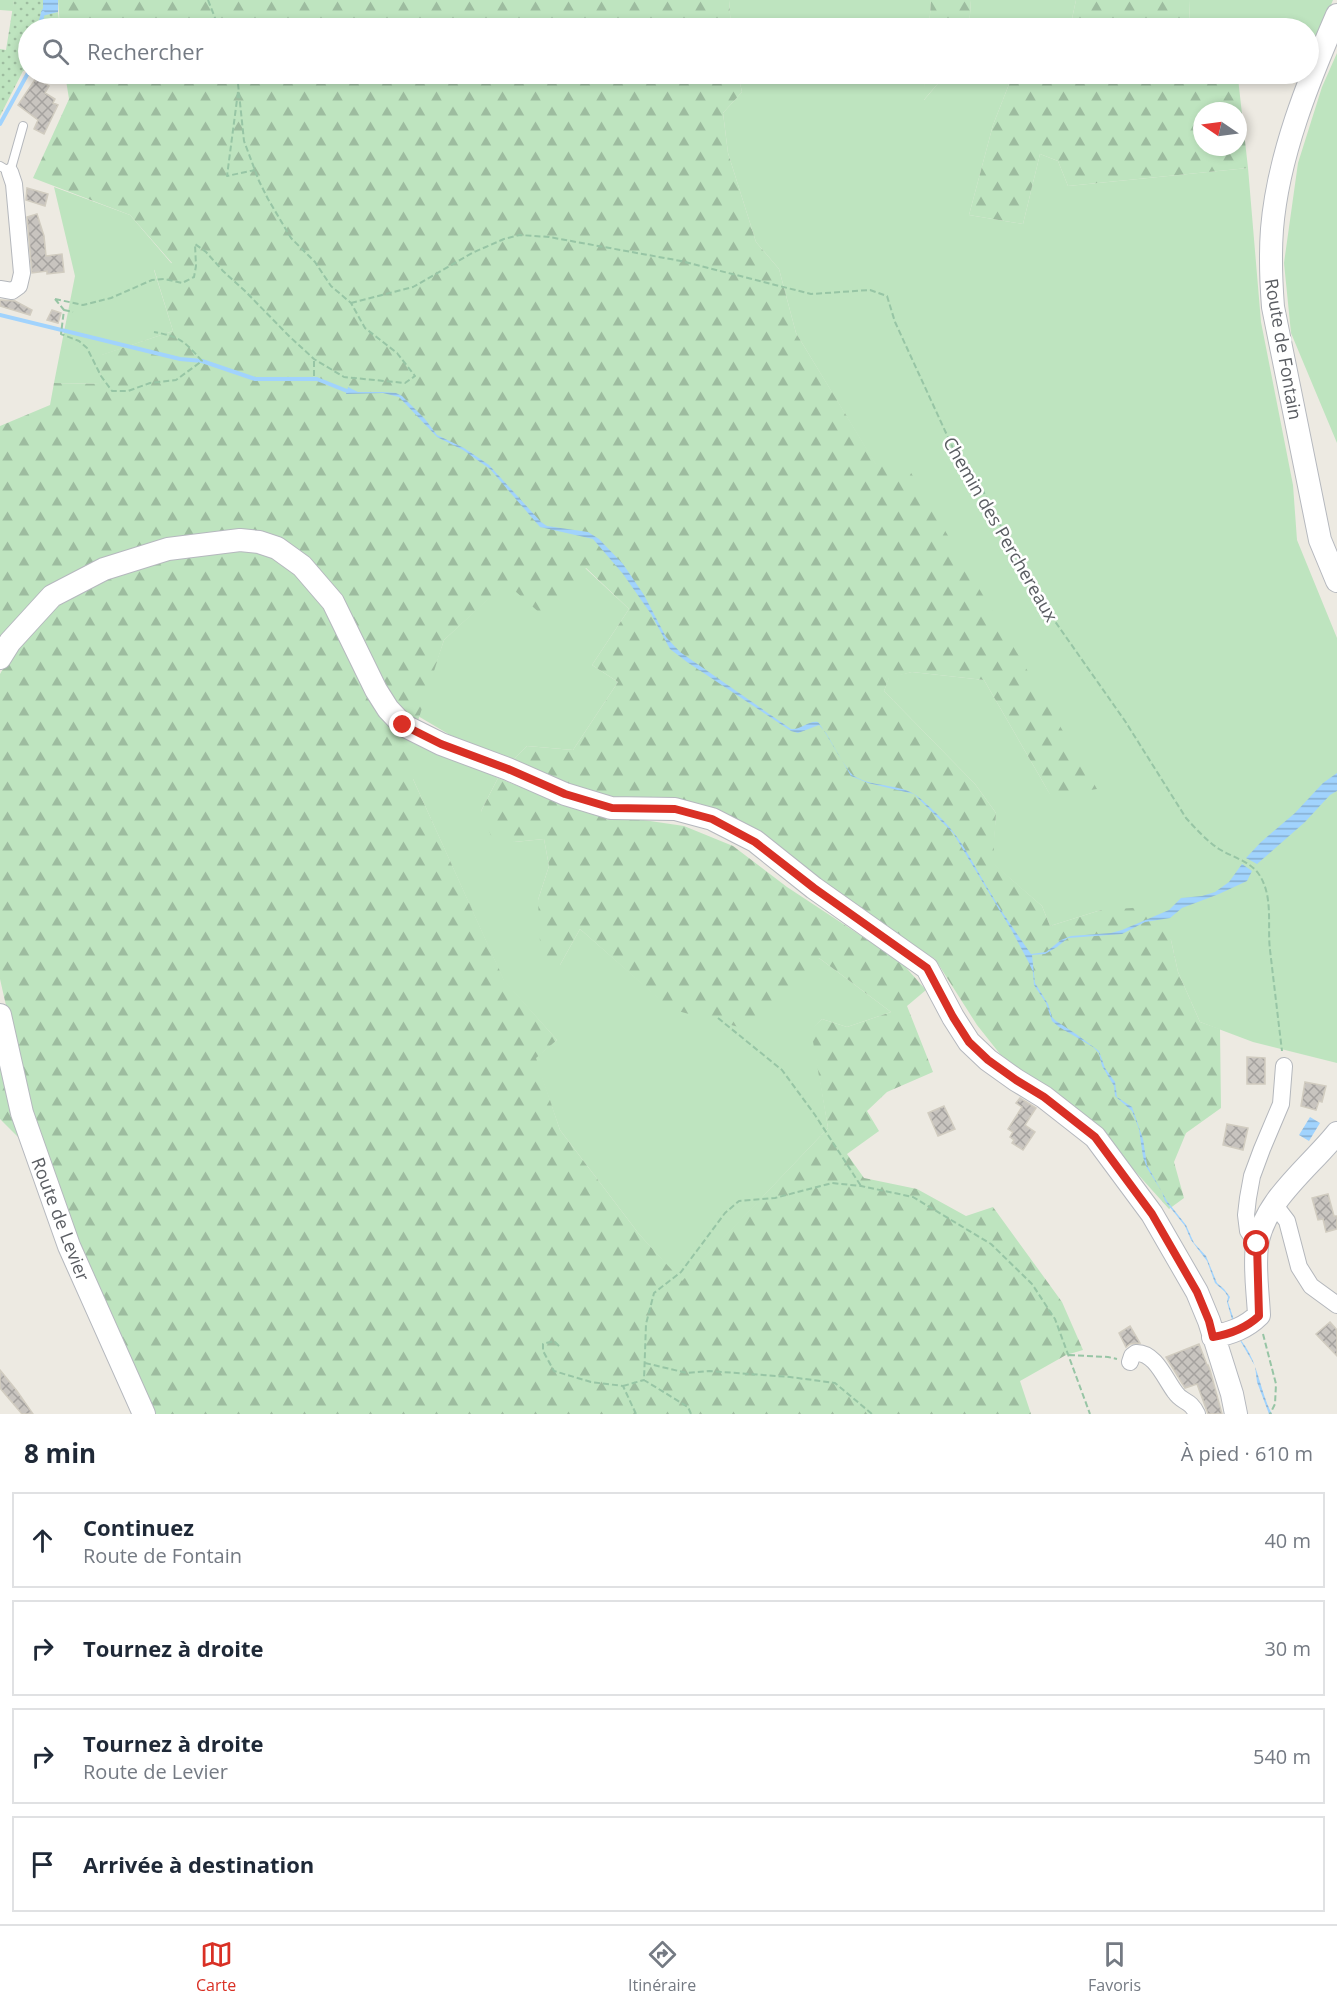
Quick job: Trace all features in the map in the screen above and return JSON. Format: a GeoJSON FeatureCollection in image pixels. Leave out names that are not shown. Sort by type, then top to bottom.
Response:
{"type":"FeatureCollection","features":[{"type":"Feature","properties":{"kind":"street","name":"Route de Fontain"},"geometry":{"type":"LineString","coordinates":[[1319,57],[1337,15]]}},
{"type":"Feature","properties":{"kind":"street","name":"Route de Fontain"},"geometry":{"type":"LineString","coordinates":[[1309,84],[1291,137],[1280,180],[1272,227],[1270,272],[1274,307],[1320,540],[1337,580]]}},
{"type":"Feature","properties":{"kind":"street"},"geometry":{"type":"LineString","coordinates":[[0,289],[12,291],[19,286],[22,273],[14,184],[5,169]]}},
{"type":"Feature","properties":{"kind":"street"},"geometry":{"type":"LineString","coordinates":[[0,658],[10,642],[52,596],[104,569],[168,549],[240,540],[259,542],[277,548],[302,566],[333,602],[376,690],[388,709],[403,725],[441,744],[508,769],[565,794],[612,808],[675,809],[712,819],[755,842],[814,888],[927,968],[969,1042],[988,1060],[1044,1097],[1095,1137],[1158,1224],[1197,1292],[1209,1321],[1236,1414]]}},
{"type":"Feature","properties":{"kind":"street","name":"Route de Levier"},"geometry":{"type":"LineString","coordinates":[[0,1015],[22,1113],[69,1246],[144,1414]]}},
{"type":"Feature","properties":{"kind":"street"},"geometry":{"type":"LineString","coordinates":[[1257,1244],[1248,1231],[1246,1215],[1248,1198],[1252,1176],[1281,1104],[1284,1066]]}},
{"type":"Feature","properties":{"kind":"street"},"geometry":{"type":"LineString","coordinates":[[1213,1337],[1224,1335],[1254,1320],[1257,1244],[1274,1204],[1337,1133]]}},
{"type":"Feature","properties":{"kind":"street"},"geometry":{"type":"LineString","coordinates":[[1274,1204],[1287,1221],[1299,1267],[1311,1286],[1337,1305]]}},
{"type":"Feature","properties":{"kind":"street"},"geometry":{"type":"LineString","coordinates":[[1130,1362],[1136,1353],[1148,1356],[1167,1378],[1174,1392],[1193,1404],[1197,1414]]}},
{"type":"Feature","properties":{"kind":"lane"},"geometry":{"type":"LineString","coordinates":[[5,169],[23,126]]}},
{"type":"Feature","properties":{"kind":"path"},"geometry":{"type":"LineString","coordinates":[[208,0],[215,18]]}},
{"type":"Feature","properties":{"kind":"path"},"geometry":{"type":"LineString","coordinates":[[73,312],[64,310],[55,299],[83,305],[111,298],[152,280],[165,279],[182,283],[194,277],[195,244],[206,252],[314,359],[344,377],[405,383],[415,376],[397,353],[365,328],[351,303],[331,286],[315,262],[291,238],[268,199],[244,141],[238,84]]}},
{"type":"Feature","properties":{"kind":"path"},"geometry":{"type":"LineString","coordinates":[[238,88],[227,176],[255,170]]}},
{"type":"Feature","properties":{"kind":"path","name":"Chemin des Perchereaux"},"geometry":{"type":"LineString","coordinates":[[351,303],[413,287],[472,253],[504,238],[520,235],[549,237],[681,261],[811,294],[870,290],[887,296],[895,322],[942,428],[958,459],[983,491],[1040,600],[1125,721],[1185,818],[1218,848],[1251,866],[1266,887],[1269,903],[1270,946],[1284,1066]]}},
{"type":"Feature","properties":{"kind":"path"},"geometry":{"type":"LineString","coordinates":[[64,310],[61,334],[80,340],[112,390],[128,391],[150,383],[176,380],[202,361],[175,336],[154,332]]}},
{"type":"Feature","properties":{"kind":"path"},"geometry":{"type":"LineString","coordinates":[[314,359],[314,376]]}},
{"type":"Feature","properties":{"kind":"path"},"geometry":{"type":"LineString","coordinates":[[718,1018],[782,1070],[815,1115],[861,1186]]}},
{"type":"Feature","properties":{"kind":"path"},"geometry":{"type":"LineString","coordinates":[[644,1380],[646,1324],[654,1293],[681,1272],[725,1213],[739,1201],[775,1198],[832,1183],[861,1186],[913,1197],[991,1244],[1032,1284],[1055,1319],[1090,1414]]}},
{"type":"Feature","properties":{"kind":"path"},"geometry":{"type":"LineString","coordinates":[[1254,1320],[1276,1384],[1275,1404],[1270,1414]]}},
{"type":"Feature","properties":{"kind":"path"},"geometry":{"type":"LineString","coordinates":[[559,1346],[554,1341],[543,1344],[543,1351],[554,1371],[591,1382],[623,1386],[644,1380],[687,1407],[691,1414]]}},
{"type":"Feature","properties":{"kind":"path"},"geometry":{"type":"LineString","coordinates":[[1069,1355],[1108,1357],[1130,1362]]}},
{"type":"Feature","properties":{"kind":"path"},"geometry":{"type":"LineString","coordinates":[[644,1363],[687,1373],[709,1371],[835,1383],[872,1414]]}},
{"type":"Feature","properties":{"kind":"path"},"geometry":{"type":"LineString","coordinates":[[623,1386],[636,1414]]}},
{"type":"Feature","properties":{"kind":"green space"},"geometry":{"type":"Polygon","coordinates":[[[0,0],[14,0],[13,11],[0,10],[0,0]]]}},
{"type":"Feature","properties":{"kind":"green space"},"geometry":{"type":"Polygon","coordinates":[[[14,0],[43,0],[43,10],[47,13],[58,12],[59,18],[18,18],[18,81],[0,116],[0,49],[6,50],[14,0]]]}},
{"type":"Feature","properties":{"kind":"green space"},"geometry":{"type":"Polygon","coordinates":[[[58,0],[729,0],[730,18],[59,18],[58,0]]]}},
{"type":"Feature","properties":{"kind":"green space"},"geometry":{"type":"Polygon","coordinates":[[[729,0],[931,0],[930,18],[730,18],[729,0]]]}},
{"type":"Feature","properties":{"kind":"green space"},"geometry":{"type":"Polygon","coordinates":[[[931,0],[971,0],[970,18],[930,18],[931,0]]]}},
{"type":"Feature","properties":{"kind":"green space"},"geometry":{"type":"Polygon","coordinates":[[[971,0],[1076,0],[1072,18],[970,18],[971,0]]]}},
{"type":"Feature","properties":{"kind":"green space"},"geometry":{"type":"Polygon","coordinates":[[[1076,0],[1189,0],[1190,18],[1072,18],[1076,0]]]}},
{"type":"Feature","properties":{"kind":"green space"},"geometry":{"type":"Polygon","coordinates":[[[1189,0],[1333,0],[1319,34],[1319,18],[1190,18],[1189,0]]]}},
{"type":"Feature","properties":{"kind":"green space"},"geometry":{"type":"Polygon","coordinates":[[[1337,53],[1337,443],[1291,333],[1284,263],[1298,163],[1322,87],[1337,53]]]}},
{"type":"Feature","properties":{"kind":"green space"},"geometry":{"type":"Polygon","coordinates":[[[67,84],[740,84],[742,92],[723,113],[728,153],[756,242],[779,269],[796,333],[876,464],[907,466],[1097,789],[1051,796],[984,680],[912,672],[889,678],[884,691],[975,784],[996,813],[993,863],[1042,906],[1050,926],[1101,910],[1147,907],[1171,940],[1178,972],[1200,1022],[1220,1029],[1221,1108],[1186,1133],[1174,1162],[1184,1198],[1169,1209],[1099,1131],[1000,1054],[977,1025],[935,959],[889,930],[762,836],[610,799],[560,782],[513,760],[527,746],[573,750],[618,682],[592,665],[629,609],[586,568],[542,615],[506,583],[444,640],[417,724],[407,720],[280,541],[102,563],[0,645],[0,426],[50,405],[54,383],[100,384],[101,355],[173,331],[154,269],[172,263],[130,215],[33,178],[69,99],[67,84]]]}},
{"type":"Feature","properties":{"kind":"green space"},"geometry":{"type":"Polygon","coordinates":[[[740,84],[925,84],[924,100],[938,84],[1009,84],[993,125],[969,215],[1023,224],[1040,154],[1058,161],[1068,186],[1248,168],[1261,322],[1293,485],[1297,540],[1337,638],[1337,1063],[1253,1042],[1200,1022],[1178,972],[1171,940],[1101,910],[1050,926],[1042,906],[992,863],[996,813],[975,784],[884,691],[889,677],[912,672],[984,680],[1051,796],[876,465],[796,333],[779,269],[756,242],[728,153],[723,113],[742,92],[740,84]]]}},
{"type":"Feature","properties":{"kind":"green space"},"geometry":{"type":"Polygon","coordinates":[[[924,84],[937,84],[923,101],[924,84]]]}},
{"type":"Feature","properties":{"kind":"green space"},"geometry":{"type":"Polygon","coordinates":[[[1009,84],[1239,84],[1241,102],[1193,102],[1193,156],[1247,156],[1248,168],[1068,186],[1058,161],[1040,154],[1023,224],[969,215],[993,125],[1009,84]]]}},
{"type":"Feature","properties":{"kind":"green space"},"geometry":{"type":"Polygon","coordinates":[[[54,187],[130,215],[172,264],[154,270],[173,331],[102,355],[100,384],[54,383],[75,276],[54,187]]]}},
{"type":"Feature","properties":{"kind":"green space"},"geometry":{"type":"Polygon","coordinates":[[[258,550],[297,572],[327,606],[414,739],[413,779],[504,980],[557,1040],[536,1058],[560,1130],[639,1234],[682,1281],[828,1128],[811,1030],[822,1019],[847,1027],[891,1012],[819,958],[754,1031],[670,1009],[580,929],[560,965],[541,963],[538,900],[549,866],[544,839],[514,842],[492,838],[481,811],[498,778],[582,811],[684,826],[733,846],[787,887],[901,962],[926,990],[907,1006],[933,1072],[887,1092],[867,1111],[879,1131],[847,1154],[864,1178],[917,1189],[966,1216],[993,1207],[1062,1302],[1083,1350],[1066,1355],[1020,1381],[1031,1414],[153,1414],[76,1244],[30,1111],[0,979],[0,674],[16,646],[57,603],[107,576],[170,557],[258,550]]]}},
{"type":"Feature","properties":{"kind":"green space"},"geometry":{"type":"Polygon","coordinates":[[[585,568],[629,609],[592,665],[618,682],[573,750],[527,746],[513,760],[450,735],[418,716],[444,640],[506,582],[585,568]]]}},
{"type":"Feature","properties":{"kind":"green space"},"geometry":{"type":"Polygon","coordinates":[[[413,740],[498,778],[481,811],[514,842],[544,839],[549,866],[538,900],[560,965],[580,929],[670,1008],[819,958],[891,1012],[847,1027],[822,1019],[812,1030],[828,1128],[682,1282],[639,1234],[560,1130],[535,1058],[557,1040],[504,981],[413,779],[413,740]]]}},
{"type":"Feature","properties":{"kind":"green space"},"geometry":{"type":"Polygon","coordinates":[[[0,1047],[20,1139],[0,1119],[0,1047]]]}},
{"type":"Feature","properties":{"kind":"water"},"geometry":{"type":"Polygon","coordinates":[[[43,0],[58,0],[58,12],[42,16],[43,0]]]}},
{"type":"Feature","properties":{"kind":"water"},"geometry":{"type":"Polygon","coordinates":[[[348,387],[358,392],[396,393],[402,396],[437,435],[464,448],[489,465],[541,522],[547,526],[588,532],[599,539],[623,564],[644,595],[666,637],[680,652],[791,729],[818,722],[824,731],[819,725],[798,733],[791,731],[687,662],[670,649],[651,614],[623,574],[593,539],[540,527],[490,469],[463,450],[437,437],[399,397],[383,393],[346,394],[348,387]]]}},
{"type":"Feature","properties":{"kind":"water"},"geometry":{"type":"Polygon","coordinates":[[[842,760],[854,776],[871,783],[907,790],[915,794],[941,818],[953,832],[961,844],[1031,954],[1046,952],[1061,940],[1071,936],[1122,930],[1169,910],[1181,898],[1215,892],[1229,882],[1242,864],[1252,871],[1247,881],[1182,908],[1170,918],[1145,922],[1122,934],[1068,938],[1045,954],[1032,955],[1035,983],[1048,1004],[1052,1017],[1099,1051],[1105,1068],[1115,1082],[1117,1097],[1132,1107],[1143,1139],[1147,1165],[1162,1192],[1147,1168],[1139,1129],[1132,1111],[1115,1096],[1114,1086],[1102,1066],[1099,1053],[1052,1021],[1046,1003],[1034,985],[1033,972],[1029,963],[953,833],[914,794],[868,783],[851,776],[842,760]]]}},
{"type":"Feature","properties":{"kind":"water"},"geometry":{"type":"Polygon","coordinates":[[[1337,773],[1337,791],[1330,795],[1305,822],[1257,864],[1246,858],[1295,813],[1323,783],[1337,773]]]}},
{"type":"Feature","properties":{"kind":"water"},"geometry":{"type":"Polygon","coordinates":[[[1310,1117],[1320,1123],[1309,1141],[1299,1135],[1310,1117]]]}},
{"type":"Feature","properties":{"kind":"water"},"geometry":{"type":"Polygon","coordinates":[[[1162,1192],[1186,1225],[1194,1243],[1206,1256],[1217,1283],[1230,1297],[1228,1302],[1235,1323],[1233,1323],[1227,1302],[1228,1297],[1215,1283],[1207,1261],[1191,1240],[1185,1226],[1165,1201],[1162,1192]]]}},
{"type":"Feature","properties":{"kind":"water"},"geometry":{"type":"Polygon","coordinates":[[[1238,1337],[1245,1346],[1255,1365],[1238,1337]]]}},
{"type":"Feature","properties":{"kind":"water"},"geometry":{"type":"Polygon","coordinates":[[[1255,1367],[1272,1414],[1269,1414],[1257,1382],[1255,1367]]]}},
{"type":"Feature","properties":{"kind":"building"},"geometry":{"type":"Polygon","coordinates":[[[32,84],[46,84],[49,86],[45,93],[55,99],[53,103],[58,105],[44,134],[34,129],[38,120],[18,105],[32,84]]]}},
{"type":"Feature","properties":{"kind":"building"},"geometry":{"type":"Polygon","coordinates":[[[27,188],[48,194],[45,206],[26,200],[27,188]]]}},
{"type":"Feature","properties":{"kind":"building"},"geometry":{"type":"Polygon","coordinates":[[[37,214],[44,236],[46,256],[62,254],[64,272],[32,273],[27,217],[37,214]]]}},
{"type":"Feature","properties":{"kind":"building"},"geometry":{"type":"Polygon","coordinates":[[[0,300],[15,301],[32,310],[30,315],[0,306],[0,300]]]}},
{"type":"Feature","properties":{"kind":"building"},"geometry":{"type":"Polygon","coordinates":[[[52,310],[61,313],[58,323],[47,320],[52,310]]]}},
{"type":"Feature","properties":{"kind":"building"},"geometry":{"type":"Polygon","coordinates":[[[1247,1057],[1265,1058],[1265,1084],[1247,1084],[1247,1057]]]}},
{"type":"Feature","properties":{"kind":"building"},"geometry":{"type":"Polygon","coordinates":[[[1305,1082],[1326,1086],[1322,1102],[1319,1101],[1316,1110],[1301,1106],[1305,1082]]]}},
{"type":"Feature","properties":{"kind":"building"},"geometry":{"type":"Polygon","coordinates":[[[1020,1098],[1036,1108],[1025,1125],[1035,1132],[1023,1150],[1012,1143],[1014,1140],[1010,1137],[1013,1132],[1008,1129],[1022,1107],[1016,1103],[1020,1098]]]}},
{"type":"Feature","properties":{"kind":"building"},"geometry":{"type":"Polygon","coordinates":[[[944,1106],[955,1129],[938,1136],[928,1113],[944,1106]]]}},
{"type":"Feature","properties":{"kind":"building"},"geometry":{"type":"Polygon","coordinates":[[[1227,1124],[1248,1128],[1243,1150],[1223,1145],[1227,1124]]]}},
{"type":"Feature","properties":{"kind":"building"},"geometry":{"type":"Polygon","coordinates":[[[1328,1194],[1334,1216],[1337,1216],[1337,1229],[1326,1232],[1323,1219],[1318,1220],[1312,1198],[1328,1194]]]}},
{"type":"Feature","properties":{"kind":"building"},"geometry":{"type":"Polygon","coordinates":[[[1330,1322],[1337,1330],[1337,1356],[1316,1334],[1330,1322]]]}},
{"type":"Feature","properties":{"kind":"building"},"geometry":{"type":"Polygon","coordinates":[[[1130,1326],[1140,1343],[1126,1347],[1119,1333],[1130,1326]]]}},
{"type":"Feature","properties":{"kind":"building"},"geometry":{"type":"Polygon","coordinates":[[[1199,1344],[1210,1370],[1222,1414],[1208,1414],[1197,1384],[1185,1388],[1166,1357],[1199,1344]]]}},
{"type":"Feature","properties":{"kind":"building"},"geometry":{"type":"Polygon","coordinates":[[[0,1370],[33,1414],[22,1414],[0,1388],[0,1370]]]}},
{"type":"Feature","properties":{"kind":"waterway"},"geometry":{"type":"LineString","coordinates":[[42,18],[43,13]]}},
{"type":"Feature","properties":{"kind":"waterway"},"geometry":{"type":"LineString","coordinates":[[0,124],[22,84]]}},
{"type":"Feature","properties":{"kind":"waterway"},"geometry":{"type":"LineString","coordinates":[[0,315],[180,359],[202,361],[255,379],[317,379],[347,391]]}},
{"type":"Feature","properties":{"kind":"route"},"geometry":{"type":"LineString","coordinates":[[403,725],[441,744],[508,769],[565,794],[612,808],[675,809],[712,819],[755,842],[814,888],[927,968],[969,1042],[988,1060],[1044,1097],[1095,1137],[1152,1214],[1197,1292],[1213,1337],[1248,1325],[1259,1316],[1257,1244]]}}]}
